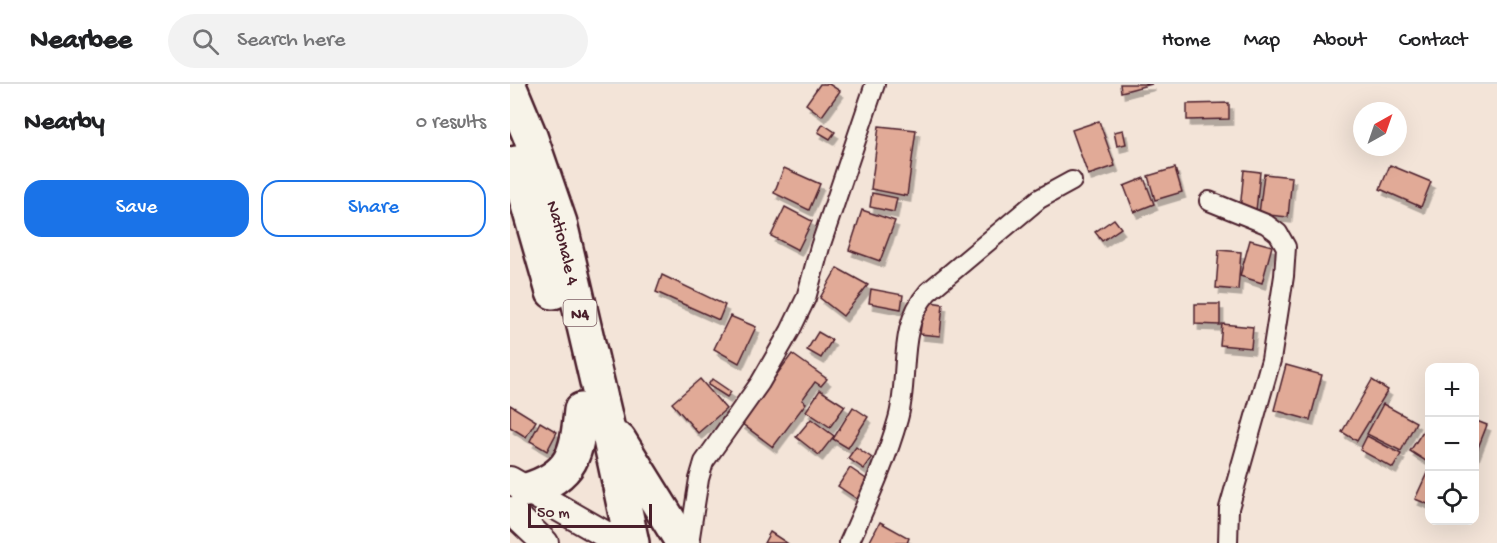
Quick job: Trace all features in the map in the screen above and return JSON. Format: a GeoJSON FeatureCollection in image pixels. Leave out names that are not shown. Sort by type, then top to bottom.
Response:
{"type":"FeatureCollection","features":[{"type":"Feature","properties":{"kind":"highway","name":"Nationale 4"},"geometry":{"type":"LineString","coordinates":[[510,88],[530,136],[560,223],[593,413],[621,542]]}},
{"type":"Feature","properties":{"kind":"highway","name":"Nationale 4"},"geometry":{"type":"LineString","coordinates":[[510,147],[593,413]]}},
{"type":"Feature","properties":{"kind":"highway"},"geometry":{"type":"LineString","coordinates":[[516,494],[538,487],[559,475],[572,460],[579,436],[593,413],[633,466],[683,543]]}},
{"type":"Feature","properties":{"kind":"main road"},"geometry":{"type":"LineString","coordinates":[[516,494],[621,542]]}},
{"type":"Feature","properties":{"kind":"main road"},"geometry":{"type":"LineString","coordinates":[[516,494],[545,543]]}},
{"type":"Feature","properties":{"kind":"street"},"geometry":{"type":"LineString","coordinates":[[689,543],[699,479],[704,462],[760,384],[806,298],[820,247],[875,84]]}},
{"type":"Feature","properties":{"kind":"street"},"geometry":{"type":"LineString","coordinates":[[849,543],[883,465],[898,418],[902,402],[907,333],[920,301],[1039,199],[1072,181]]}},
{"type":"Feature","properties":{"kind":"street"},"geometry":{"type":"LineString","coordinates":[[1209,201],[1266,224],[1278,233],[1286,247],[1284,276],[1271,360],[1229,508],[1228,543]]}},
{"type":"Feature","properties":{"kind":"building"},"geometry":{"type":"Polygon","coordinates":[[[820,84],[829,84],[840,91],[822,116],[806,104],[820,84]]]}},
{"type":"Feature","properties":{"kind":"building"},"geometry":{"type":"Polygon","coordinates":[[[1120,84],[1152,84],[1121,92],[1120,84]]]}},
{"type":"Feature","properties":{"kind":"building"},"geometry":{"type":"Polygon","coordinates":[[[1229,103],[1229,119],[1187,120],[1187,104],[1229,103]]]}},
{"type":"Feature","properties":{"kind":"building"},"geometry":{"type":"Polygon","coordinates":[[[1099,121],[1115,166],[1088,175],[1072,130],[1099,121]]]}},
{"type":"Feature","properties":{"kind":"building"},"geometry":{"type":"Polygon","coordinates":[[[823,124],[835,132],[830,139],[818,132],[823,124]]]}},
{"type":"Feature","properties":{"kind":"building"},"geometry":{"type":"Polygon","coordinates":[[[879,126],[916,130],[907,196],[871,189],[879,126]]]}},
{"type":"Feature","properties":{"kind":"building"},"geometry":{"type":"Polygon","coordinates":[[[1123,130],[1126,144],[1117,146],[1114,132],[1123,130]]]}},
{"type":"Feature","properties":{"kind":"building"},"geometry":{"type":"Polygon","coordinates":[[[1390,165],[1431,182],[1421,207],[1380,189],[1390,165]]]}},
{"type":"Feature","properties":{"kind":"building"},"geometry":{"type":"Polygon","coordinates":[[[784,168],[820,184],[809,210],[774,193],[784,168]]]}},
{"type":"Feature","properties":{"kind":"building"},"geometry":{"type":"Polygon","coordinates":[[[1175,168],[1182,192],[1155,200],[1148,176],[1175,168]]]}},
{"type":"Feature","properties":{"kind":"building"},"geometry":{"type":"Polygon","coordinates":[[[1244,170],[1260,172],[1256,211],[1240,210],[1244,170]]]}},
{"type":"Feature","properties":{"kind":"building"},"geometry":{"type":"Polygon","coordinates":[[[1264,174],[1292,177],[1288,217],[1259,214],[1264,174]]]}},
{"type":"Feature","properties":{"kind":"building"},"geometry":{"type":"Polygon","coordinates":[[[1144,178],[1154,204],[1134,212],[1124,186],[1144,178]]]}},
{"type":"Feature","properties":{"kind":"building"},"geometry":{"type":"Polygon","coordinates":[[[872,193],[897,198],[894,212],[870,207],[872,193]]]}},
{"type":"Feature","properties":{"kind":"building"},"geometry":{"type":"Polygon","coordinates":[[[785,207],[812,221],[798,250],[771,236],[785,207]]]}},
{"type":"Feature","properties":{"kind":"building"},"geometry":{"type":"Polygon","coordinates":[[[862,210],[895,221],[880,261],[849,250],[862,210]]]}},
{"type":"Feature","properties":{"kind":"building"},"geometry":{"type":"Polygon","coordinates":[[[1114,219],[1121,228],[1102,241],[1095,232],[1114,219]]]}},
{"type":"Feature","properties":{"kind":"building"},"geometry":{"type":"Polygon","coordinates":[[[1250,240],[1272,246],[1262,283],[1240,276],[1250,240]]]}},
{"type":"Feature","properties":{"kind":"building"},"geometry":{"type":"Polygon","coordinates":[[[1219,250],[1241,252],[1238,290],[1216,288],[1219,250]]]}},
{"type":"Feature","properties":{"kind":"building"},"geometry":{"type":"Polygon","coordinates":[[[837,268],[868,285],[843,316],[820,298],[837,268]]]}},
{"type":"Feature","properties":{"kind":"building"},"geometry":{"type":"Polygon","coordinates":[[[662,275],[725,305],[719,320],[656,292],[662,275]]]}},
{"type":"Feature","properties":{"kind":"building"},"geometry":{"type":"Polygon","coordinates":[[[871,289],[903,295],[901,309],[869,303],[871,289]]]}},
{"type":"Feature","properties":{"kind":"building"},"geometry":{"type":"Polygon","coordinates":[[[924,301],[943,304],[940,336],[920,334],[924,301]]]}},
{"type":"Feature","properties":{"kind":"building"},"geometry":{"type":"Polygon","coordinates":[[[1195,304],[1220,304],[1220,325],[1195,324],[1195,304]]]}},
{"type":"Feature","properties":{"kind":"building"},"geometry":{"type":"Polygon","coordinates":[[[730,316],[756,327],[739,363],[714,349],[730,316]]]}},
{"type":"Feature","properties":{"kind":"building"},"geometry":{"type":"Polygon","coordinates":[[[1222,324],[1253,327],[1251,348],[1220,345],[1222,324]]]}},
{"type":"Feature","properties":{"kind":"building"},"geometry":{"type":"Polygon","coordinates":[[[818,332],[832,340],[821,358],[807,350],[818,332]]]}},
{"type":"Feature","properties":{"kind":"building"},"geometry":{"type":"Polygon","coordinates":[[[792,354],[827,379],[821,386],[815,382],[802,400],[806,403],[773,447],[741,423],[792,354]]]}},
{"type":"Feature","properties":{"kind":"building"},"geometry":{"type":"Polygon","coordinates":[[[1286,365],[1322,375],[1310,420],[1274,410],[1286,365]]]}},
{"type":"Feature","properties":{"kind":"building"},"geometry":{"type":"Polygon","coordinates":[[[700,379],[726,409],[698,433],[672,403],[700,379]]]}},
{"type":"Feature","properties":{"kind":"building"},"geometry":{"type":"Polygon","coordinates":[[[712,379],[731,392],[727,397],[708,385],[712,379]]]}},
{"type":"Feature","properties":{"kind":"building"},"geometry":{"type":"Polygon","coordinates":[[[1372,380],[1388,390],[1357,441],[1342,432],[1372,380]]]}},
{"type":"Feature","properties":{"kind":"building"},"geometry":{"type":"Polygon","coordinates":[[[820,390],[845,406],[830,427],[806,411],[820,390]]]}},
{"type":"Feature","properties":{"kind":"building"},"geometry":{"type":"Polygon","coordinates":[[[1383,404],[1416,422],[1401,451],[1367,434],[1383,404]]]}},
{"type":"Feature","properties":{"kind":"building"},"geometry":{"type":"Polygon","coordinates":[[[510,405],[536,421],[526,437],[510,427],[510,405]]]}},
{"type":"Feature","properties":{"kind":"building"},"geometry":{"type":"Polygon","coordinates":[[[853,407],[868,417],[848,448],[833,439],[853,407]]]}},
{"type":"Feature","properties":{"kind":"building"},"geometry":{"type":"Polygon","coordinates":[[[811,419],[834,436],[819,455],[796,437],[811,419]]]}},
{"type":"Feature","properties":{"kind":"building"},"geometry":{"type":"Polygon","coordinates":[[[540,422],[557,432],[547,451],[530,441],[540,422]]]}},
{"type":"Feature","properties":{"kind":"building"},"geometry":{"type":"Polygon","coordinates":[[[1479,422],[1487,425],[1479,445],[1479,422]]]}},
{"type":"Feature","properties":{"kind":"building"},"geometry":{"type":"Polygon","coordinates":[[[1425,428],[1425,460],[1410,451],[1425,428]]]}},
{"type":"Feature","properties":{"kind":"building"},"geometry":{"type":"Polygon","coordinates":[[[1367,436],[1401,454],[1393,468],[1360,450],[1367,436]]]}},
{"type":"Feature","properties":{"kind":"building"},"geometry":{"type":"Polygon","coordinates":[[[856,447],[872,458],[864,469],[848,458],[856,447]]]}},
{"type":"Feature","properties":{"kind":"building"},"geometry":{"type":"Polygon","coordinates":[[[850,468],[869,481],[857,499],[838,486],[850,468]]]}},
{"type":"Feature","properties":{"kind":"building"},"geometry":{"type":"Polygon","coordinates":[[[1425,477],[1425,503],[1415,499],[1425,477]]]}},
{"type":"Feature","properties":{"kind":"building"},"geometry":{"type":"Polygon","coordinates":[[[880,522],[909,538],[907,543],[869,543],[880,522]]]}},
{"type":"Feature","properties":{"kind":"building"},"geometry":{"type":"Polygon","coordinates":[[[770,532],[787,543],[764,543],[770,532]]]}}]}
